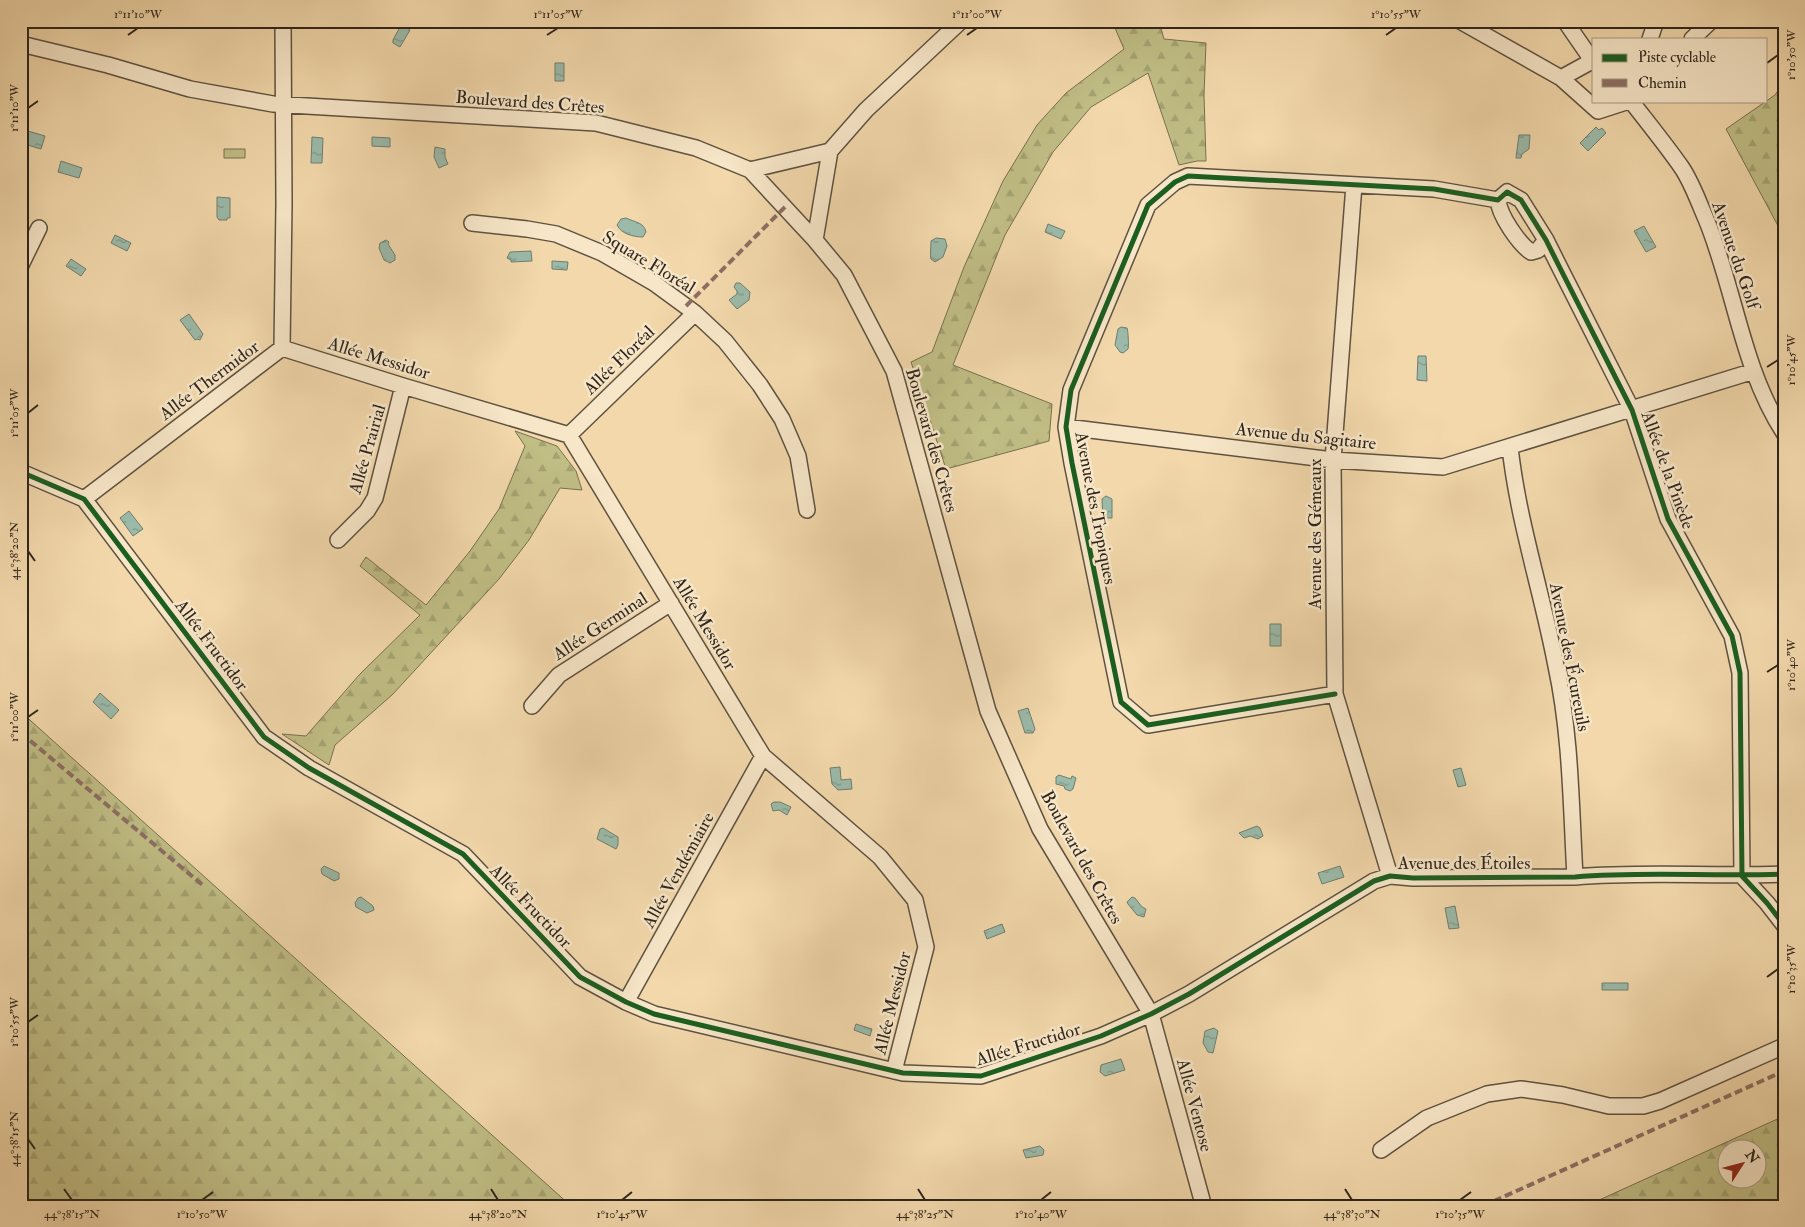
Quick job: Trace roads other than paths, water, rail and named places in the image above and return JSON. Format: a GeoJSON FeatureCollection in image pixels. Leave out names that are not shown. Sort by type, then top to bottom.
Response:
{"type":"FeatureCollection","features":[{"type":"Feature","properties":{"kind":"street","name":"Allée Thermidor"},"geometry":{"type":"LineString","coordinates":[[84,499],[282,348],[283,21]]}},
{"type":"Feature","properties":{"kind":"street"},"geometry":{"type":"LineString","coordinates":[[815,240],[830,151],[866,110],[961,21]]}},
{"type":"Feature","properties":{"kind":"street"},"geometry":{"type":"LineString","coordinates":[[1460,21],[1561,78],[1598,111],[1627,102]]}},
{"type":"Feature","properties":{"kind":"street"},"geometry":{"type":"LineString","coordinates":[[1565,21],[1592,61]]}},
{"type":"Feature","properties":{"kind":"street"},"geometry":{"type":"LineString","coordinates":[[1650,38],[1656,21]]}},
{"type":"Feature","properties":{"kind":"street"},"geometry":{"type":"LineString","coordinates":[[1693,38],[1711,21]]}},
{"type":"Feature","properties":{"kind":"street","name":"Boulevard des Crêtes"},"geometry":{"type":"LineString","coordinates":[[21,44],[190,89],[284,105],[596,123],[696,148],[750,170],[815,240],[844,275],[894,371],[988,711],[1040,829],[1151,1014]]}},
{"type":"Feature","properties":{"kind":"street"},"geometry":{"type":"LineString","coordinates":[[1561,78],[1592,62]]}},
{"type":"Feature","properties":{"kind":"street","name":"Avenue du Golf"},"geometry":{"type":"LineString","coordinates":[[1631,102],[1683,169],[1706,220],[1726,277],[1754,371],[1784,433]]}},
{"type":"Feature","properties":{"kind":"street"},"geometry":{"type":"LineString","coordinates":[[750,170],[830,151]]}},
{"type":"Feature","properties":{"kind":"street","name":"Avenue des Tropiques"},"geometry":{"type":"LineString","coordinates":[[1335,694],[1148,725],[1121,702],[1066,427],[1071,390],[1148,205],[1160,193],[1175,182],[1188,176],[1354,185]]}},
{"type":"Feature","properties":{"kind":"street","name":"Allée de la Pinède"},"geometry":{"type":"LineString","coordinates":[[1354,185],[1434,189],[1498,200],[1507,192],[1522,200],[1546,240],[1632,410],[1668,519],[1732,636],[1740,673],[1742,876]]}},
{"type":"Feature","properties":{"kind":"street","name":"Avenue des Gémeaux"},"geometry":{"type":"LineString","coordinates":[[1354,185],[1333,460],[1335,694],[1390,876]]}},
{"type":"Feature","properties":{"kind":"street"},"geometry":{"type":"LineString","coordinates":[[1498,200],[1501,213],[1524,248],[1531,252],[1538,250],[1546,240]]}},
{"type":"Feature","properties":{"kind":"street","name":"Square Floréal"},"geometry":{"type":"LineString","coordinates":[[472,223],[527,228],[556,234],[602,253],[654,283],[695,312],[725,341],[760,385],[782,419],[798,456],[807,510]]}},
{"type":"Feature","properties":{"kind":"street"},"geometry":{"type":"LineString","coordinates":[[21,265],[39,228]]}},
{"type":"Feature","properties":{"kind":"street","name":"Allée Floréal"},"geometry":{"type":"LineString","coordinates":[[569,435],[695,312]]}},
{"type":"Feature","properties":{"kind":"street","name":"Allée Messidor"},"geometry":{"type":"LineString","coordinates":[[282,348],[569,435],[763,756],[880,857],[915,900],[926,947],[894,1071]]}},
{"type":"Feature","properties":{"kind":"street","name":"Avenue du Sagitaire"},"geometry":{"type":"LineString","coordinates":[[1066,427],[1333,460],[1443,467],[1754,371]]}},
{"type":"Feature","properties":{"kind":"street","name":"Allée Prairial"},"geometry":{"type":"LineString","coordinates":[[338,540],[367,511],[375,498],[403,386]]}},
{"type":"Feature","properties":{"kind":"street","name":"Avenue des Écureuils"},"geometry":{"type":"LineString","coordinates":[[1510,447],[1514,483],[1557,666],[1565,716],[1576,877]]}},
{"type":"Feature","properties":{"kind":"street","name":"Allée Fructidor"},"geometry":{"type":"LineString","coordinates":[[21,472],[84,499],[264,737],[308,768],[463,854],[580,977],[626,1002],[654,1014],[903,1073],[981,1076],[1101,1036],[1151,1014]]}},
{"type":"Feature","properties":{"kind":"street","name":"Allée Germinal"},"geometry":{"type":"LineString","coordinates":[[532,706],[559,675],[671,603]]}},
{"type":"Feature","properties":{"kind":"street","name":"Allée Vendémiaire"},"geometry":{"type":"LineString","coordinates":[[626,1002],[763,756]]}},
{"type":"Feature","properties":{"kind":"street","name":"Avenue des Étoiles"},"geometry":{"type":"LineString","coordinates":[[1151,1014],[1190,994],[1374,882],[1390,876],[1413,878],[1576,877],[1601,875],[1742,876],[1784,874]]}},
{"type":"Feature","properties":{"kind":"street"},"geometry":{"type":"LineString","coordinates":[[1742,876],[1784,925]]}},
{"type":"Feature","properties":{"kind":"street","name":"Allée Ventose"},"geometry":{"type":"LineString","coordinates":[[1151,1014],[1202,1200],[1200,1206]]}},
{"type":"Feature","properties":{"kind":"street"},"geometry":{"type":"LineString","coordinates":[[1381,1150],[1427,1118],[1487,1094],[1521,1089],[1563,1095],[1609,1106],[1643,1106],[1660,1101],[1784,1046]]}},
{"type":"Feature","properties":{"kind":"water"},"geometry":{"type":"Polygon","coordinates":[[[401,25],[410,30],[400,47],[393,43],[393,40],[401,25]]]}},
{"type":"Feature","properties":{"kind":"water"},"geometry":{"type":"Polygon","coordinates":[[[555,63],[564,63],[564,81],[555,81],[555,63]]]}},
{"type":"Feature","properties":{"kind":"water"},"geometry":{"type":"Polygon","coordinates":[[[1596,127],[1599,130],[1602,128],[1606,133],[1588,151],[1580,143],[1596,127]]]}},
{"type":"Feature","properties":{"kind":"water"},"geometry":{"type":"Polygon","coordinates":[[[21,129],[45,136],[41,149],[21,143],[21,129]]]}},
{"type":"Feature","properties":{"kind":"water"},"geometry":{"type":"Polygon","coordinates":[[[1519,135],[1530,135],[1529,149],[1522,154],[1521,158],[1516,158],[1519,135]]]}},
{"type":"Feature","properties":{"kind":"water"},"geometry":{"type":"Polygon","coordinates":[[[312,137],[323,138],[322,163],[311,163],[312,137]]]}},
{"type":"Feature","properties":{"kind":"water"},"geometry":{"type":"Polygon","coordinates":[[[372,137],[390,138],[390,147],[372,146],[372,137]]]}},
{"type":"Feature","properties":{"kind":"water"},"geometry":{"type":"Polygon","coordinates":[[[435,147],[445,149],[445,157],[448,164],[439,168],[434,157],[435,147]]]}},
{"type":"Feature","properties":{"kind":"water"},"geometry":{"type":"Polygon","coordinates":[[[61,161],[82,168],[79,178],[58,172],[61,161]]]}},
{"type":"Feature","properties":{"kind":"water"},"geometry":{"type":"Polygon","coordinates":[[[217,197],[230,198],[230,218],[227,218],[227,220],[219,220],[217,217],[217,197]]]}},
{"type":"Feature","properties":{"kind":"water"},"geometry":{"type":"Polygon","coordinates":[[[626,218],[643,226],[646,232],[643,237],[621,231],[617,225],[621,219],[626,218]]]}},
{"type":"Feature","properties":{"kind":"water"},"geometry":{"type":"Polygon","coordinates":[[[1048,224],[1065,231],[1061,239],[1045,232],[1048,224]]]}},
{"type":"Feature","properties":{"kind":"water"},"geometry":{"type":"Polygon","coordinates":[[[1644,226],[1656,247],[1646,252],[1634,231],[1644,226]]]}},
{"type":"Feature","properties":{"kind":"water"},"geometry":{"type":"Polygon","coordinates":[[[115,235],[131,243],[127,251],[111,243],[115,235]]]}},
{"type":"Feature","properties":{"kind":"water"},"geometry":{"type":"Polygon","coordinates":[[[936,238],[945,239],[947,246],[943,257],[935,262],[931,259],[931,241],[936,238]]]}},
{"type":"Feature","properties":{"kind":"water"},"geometry":{"type":"Polygon","coordinates":[[[386,240],[389,242],[388,244],[395,255],[395,260],[390,263],[384,260],[379,248],[380,243],[386,240]]]}},
{"type":"Feature","properties":{"kind":"water"},"geometry":{"type":"Polygon","coordinates":[[[531,251],[532,261],[511,262],[507,258],[510,252],[531,251]]]}},
{"type":"Feature","properties":{"kind":"water"},"geometry":{"type":"Polygon","coordinates":[[[71,259],[86,269],[81,276],[66,266],[71,259]]]}},
{"type":"Feature","properties":{"kind":"water"},"geometry":{"type":"Polygon","coordinates":[[[552,261],[568,262],[567,270],[552,269],[552,261]]]}},
{"type":"Feature","properties":{"kind":"water"},"geometry":{"type":"Polygon","coordinates":[[[736,283],[740,283],[750,292],[749,300],[737,309],[729,300],[737,294],[734,287],[736,283]]]}},
{"type":"Feature","properties":{"kind":"water"},"geometry":{"type":"Polygon","coordinates":[[[189,314],[203,334],[200,340],[195,340],[180,320],[189,314]]]}},
{"type":"Feature","properties":{"kind":"water"},"geometry":{"type":"Polygon","coordinates":[[[1121,327],[1127,328],[1128,335],[1128,349],[1123,353],[1115,345],[1118,329],[1121,327]]]}},
{"type":"Feature","properties":{"kind":"water"},"geometry":{"type":"Polygon","coordinates":[[[1418,356],[1426,356],[1427,381],[1417,380],[1418,356]]]}},
{"type":"Feature","properties":{"kind":"water"},"geometry":{"type":"Polygon","coordinates":[[[1106,496],[1112,499],[1112,518],[1103,518],[1102,499],[1106,496]]]}},
{"type":"Feature","properties":{"kind":"water"},"geometry":{"type":"Polygon","coordinates":[[[129,511],[143,529],[133,536],[120,518],[129,511]]]}},
{"type":"Feature","properties":{"kind":"water"},"geometry":{"type":"Polygon","coordinates":[[[1270,624],[1281,624],[1281,646],[1270,646],[1270,624]]]}},
{"type":"Feature","properties":{"kind":"water"},"geometry":{"type":"Polygon","coordinates":[[[100,693],[119,710],[111,719],[93,702],[100,693]]]}},
{"type":"Feature","properties":{"kind":"water"},"geometry":{"type":"Polygon","coordinates":[[[1028,708],[1035,729],[1033,733],[1025,733],[1018,711],[1028,708]]]}},
{"type":"Feature","properties":{"kind":"water"},"geometry":{"type":"Polygon","coordinates":[[[840,767],[841,780],[851,779],[852,789],[838,790],[832,784],[830,768],[840,767]]]}},
{"type":"Feature","properties":{"kind":"water"},"geometry":{"type":"Polygon","coordinates":[[[1461,768],[1466,785],[1458,787],[1453,770],[1461,768]]]}},
{"type":"Feature","properties":{"kind":"water"},"geometry":{"type":"Polygon","coordinates":[[[1059,775],[1071,779],[1072,776],[1076,778],[1073,789],[1070,791],[1065,789],[1064,786],[1056,784],[1056,777],[1059,775]]]}},
{"type":"Feature","properties":{"kind":"water"},"geometry":{"type":"Polygon","coordinates":[[[780,802],[791,807],[787,815],[779,810],[773,811],[771,804],[780,802]]]}},
{"type":"Feature","properties":{"kind":"water"},"geometry":{"type":"Polygon","coordinates":[[[1257,826],[1260,828],[1263,836],[1258,839],[1250,836],[1244,838],[1239,833],[1257,826]]]}},
{"type":"Feature","properties":{"kind":"water"},"geometry":{"type":"Polygon","coordinates":[[[603,828],[618,837],[616,849],[597,839],[600,829],[603,828]]]}},
{"type":"Feature","properties":{"kind":"water"},"geometry":{"type":"Polygon","coordinates":[[[324,866],[339,873],[339,879],[334,881],[322,874],[321,869],[324,866]]]}},
{"type":"Feature","properties":{"kind":"water"},"geometry":{"type":"Polygon","coordinates":[[[1340,866],[1344,877],[1322,884],[1318,873],[1340,866]]]}},
{"type":"Feature","properties":{"kind":"water"},"geometry":{"type":"Polygon","coordinates":[[[361,897],[373,906],[374,910],[367,913],[356,907],[355,903],[361,897]]]}},
{"type":"Feature","properties":{"kind":"water"},"geometry":{"type":"Polygon","coordinates":[[[1132,897],[1146,909],[1144,917],[1137,915],[1128,904],[1127,902],[1132,897]]]}},
{"type":"Feature","properties":{"kind":"water"},"geometry":{"type":"Polygon","coordinates":[[[1455,906],[1459,928],[1449,929],[1445,908],[1455,906]]]}},
{"type":"Feature","properties":{"kind":"water"},"geometry":{"type":"Polygon","coordinates":[[[1002,924],[1005,932],[987,939],[984,931],[1002,924]]]}},
{"type":"Feature","properties":{"kind":"water"},"geometry":{"type":"Polygon","coordinates":[[[1602,983],[1628,983],[1628,990],[1602,990],[1602,983]]]}},
{"type":"Feature","properties":{"kind":"water"},"geometry":{"type":"Polygon","coordinates":[[[856,1024],[872,1029],[870,1036],[854,1030],[856,1024]]]}},
{"type":"Feature","properties":{"kind":"water"},"geometry":{"type":"Polygon","coordinates":[[[1214,1028],[1218,1031],[1213,1053],[1208,1052],[1203,1043],[1205,1031],[1214,1028]]]}},
{"type":"Feature","properties":{"kind":"water"},"geometry":{"type":"Polygon","coordinates":[[[1121,1059],[1125,1070],[1105,1076],[1100,1072],[1101,1065],[1121,1059]]]}},
{"type":"Feature","properties":{"kind":"water"},"geometry":{"type":"Polygon","coordinates":[[[1040,1146],[1044,1150],[1043,1155],[1026,1158],[1023,1150],[1040,1146]]]}}]}
